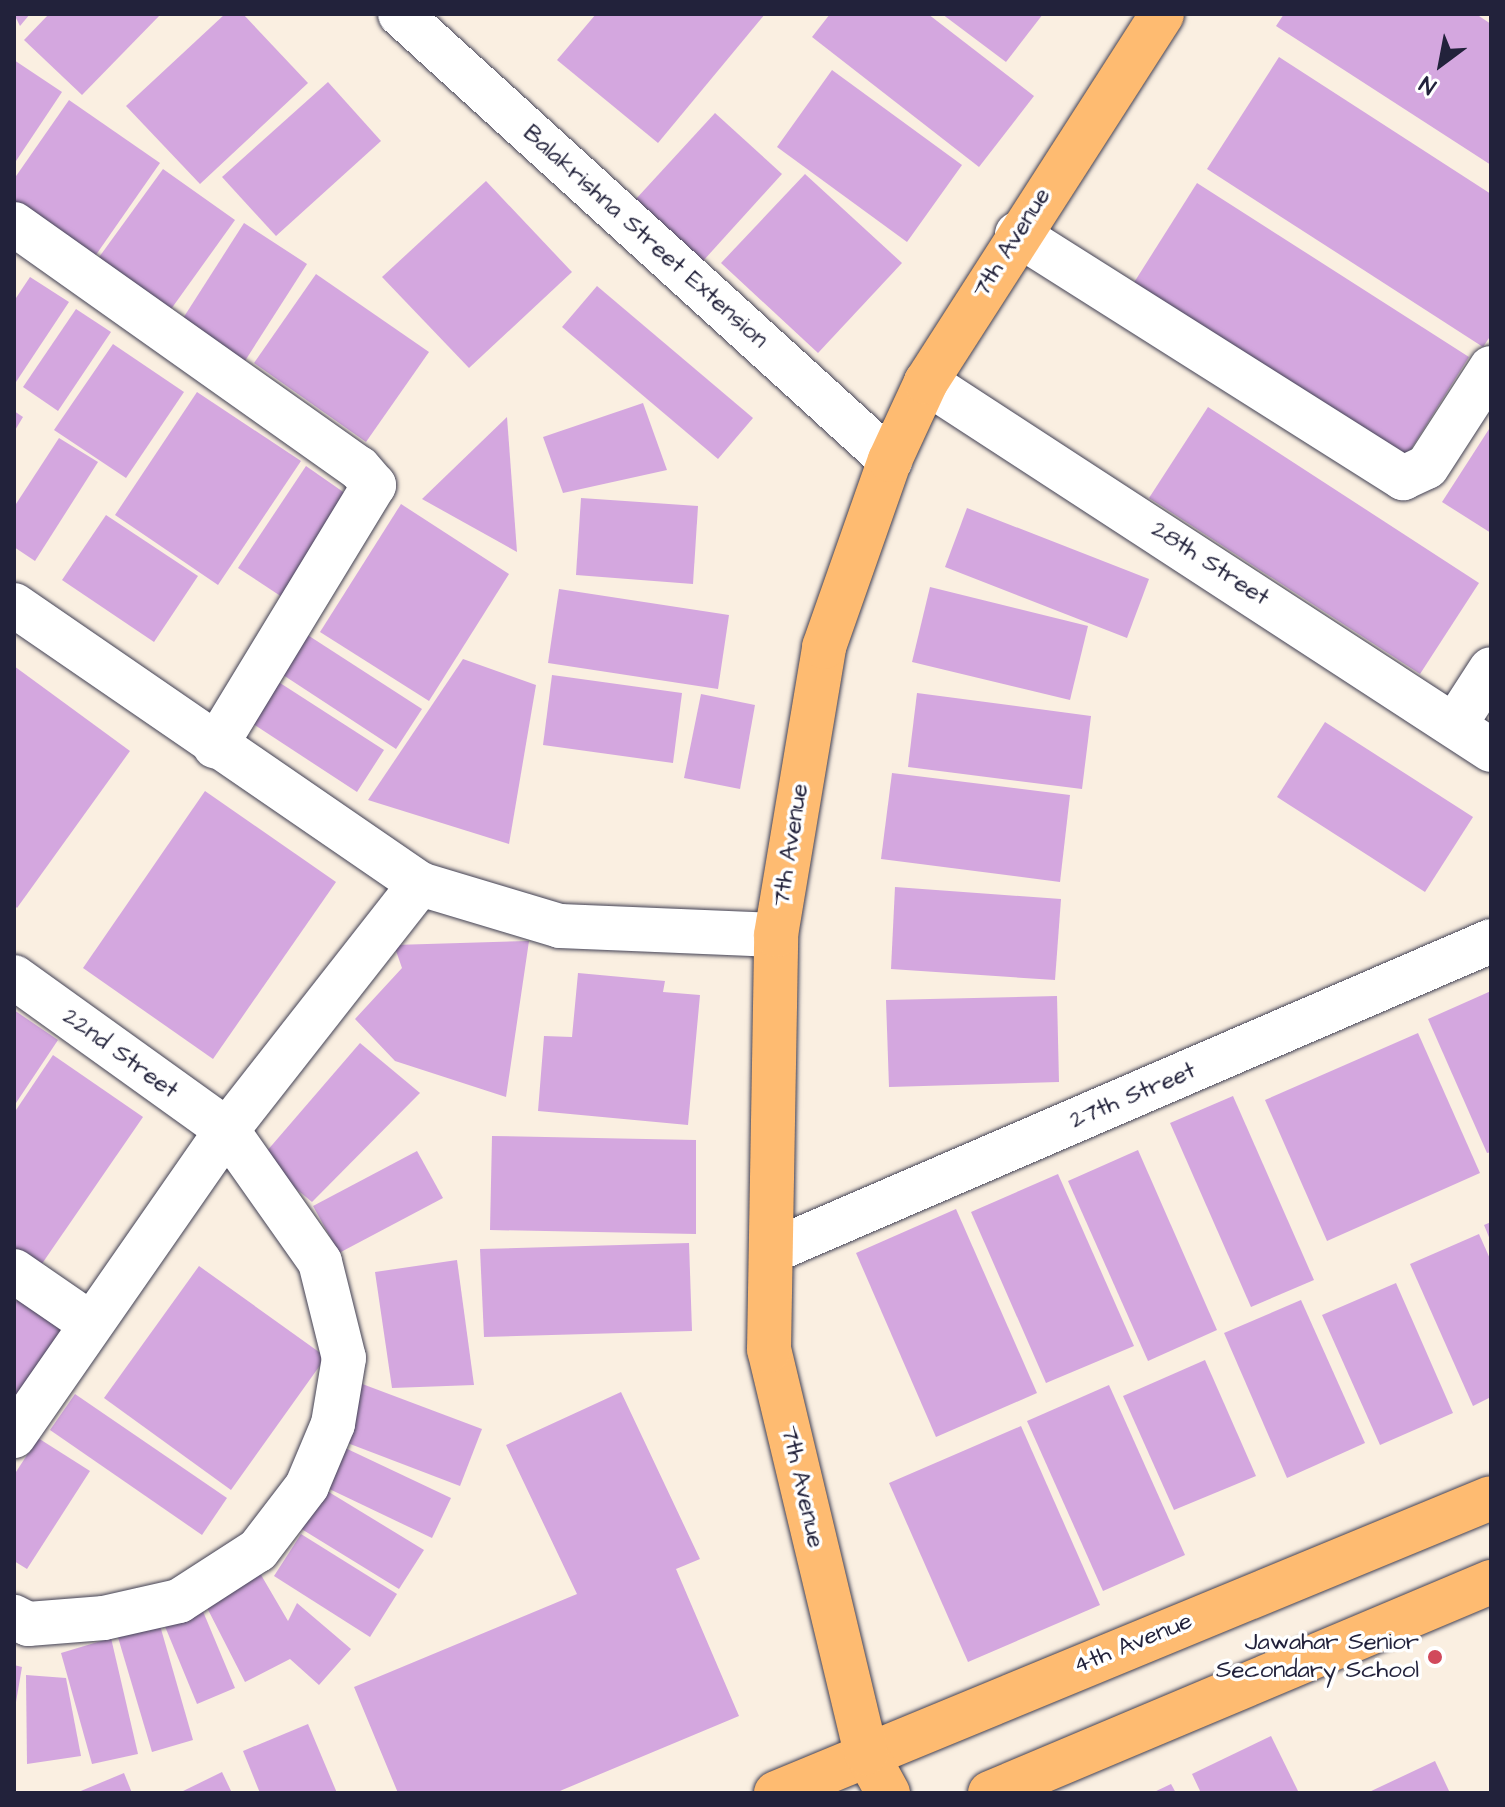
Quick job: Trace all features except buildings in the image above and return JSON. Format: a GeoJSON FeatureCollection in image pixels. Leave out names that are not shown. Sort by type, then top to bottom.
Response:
{"type":"FeatureCollection","features":[{"type":"Feature","properties":{"kind":"main road","name":"7th Avenue"},"geometry":{"type":"LineString","coordinates":[[888,1793],[866,1753],[769,1350],[775,1250],[776,935],[824,647],[890,460],[926,382],[1017,234],[1162,14]]}},
{"type":"Feature","properties":{"kind":"main road","name":"4th Avenue"},"geometry":{"type":"LineString","coordinates":[[776,1793],[866,1753],[1491,1498]]}},
{"type":"Feature","properties":{"kind":"main road"},"geometry":{"type":"LineString","coordinates":[[990,1793],[1491,1582]]}},
{"type":"Feature","properties":{"kind":"street","name":"Balakrishna Street Extension"},"geometry":{"type":"LineString","coordinates":[[400,14],[890,460]]}},
{"type":"Feature","properties":{"kind":"street"},"geometry":{"type":"LineString","coordinates":[[14,224],[359,468],[374,485],[215,747]]}},
{"type":"Feature","properties":{"kind":"street"},"geometry":{"type":"LineString","coordinates":[[1017,234],[1403,478],[1427,467],[1491,368]]}},
{"type":"Feature","properties":{"kind":"street","name":"28th Street"},"geometry":{"type":"LineString","coordinates":[[926,382],[1456,723],[1491,750]]}},
{"type":"Feature","properties":{"kind":"street"},"geometry":{"type":"LineString","coordinates":[[14,605],[215,747],[420,884],[560,926],[776,935]]}},
{"type":"Feature","properties":{"kind":"street"},"geometry":{"type":"LineString","coordinates":[[1456,723],[1491,669]]}},
{"type":"Feature","properties":{"kind":"street"},"geometry":{"type":"LineString","coordinates":[[14,1436],[227,1130],[420,884]]}},
{"type":"Feature","properties":{"kind":"street","name":"27th Street"},"geometry":{"type":"LineString","coordinates":[[775,1250],[1491,941]]}},
{"type":"Feature","properties":{"kind":"street","name":"22nd Street"},"geometry":{"type":"LineString","coordinates":[[14,977],[227,1130],[320,1262],[344,1358],[333,1424],[307,1486],[258,1550],[179,1601],[104,1618],[28,1624],[14,1617]]}},
{"type":"Feature","properties":{"kind":"street"},"geometry":{"type":"LineString","coordinates":[[14,1271],[91,1324]]}},
{"type":"Feature","properties":{"kind":"place","name":"Jawahar Senior Secondary School"},"geometry":{"type":"Point","coordinates":[1435,1657]}}]}
